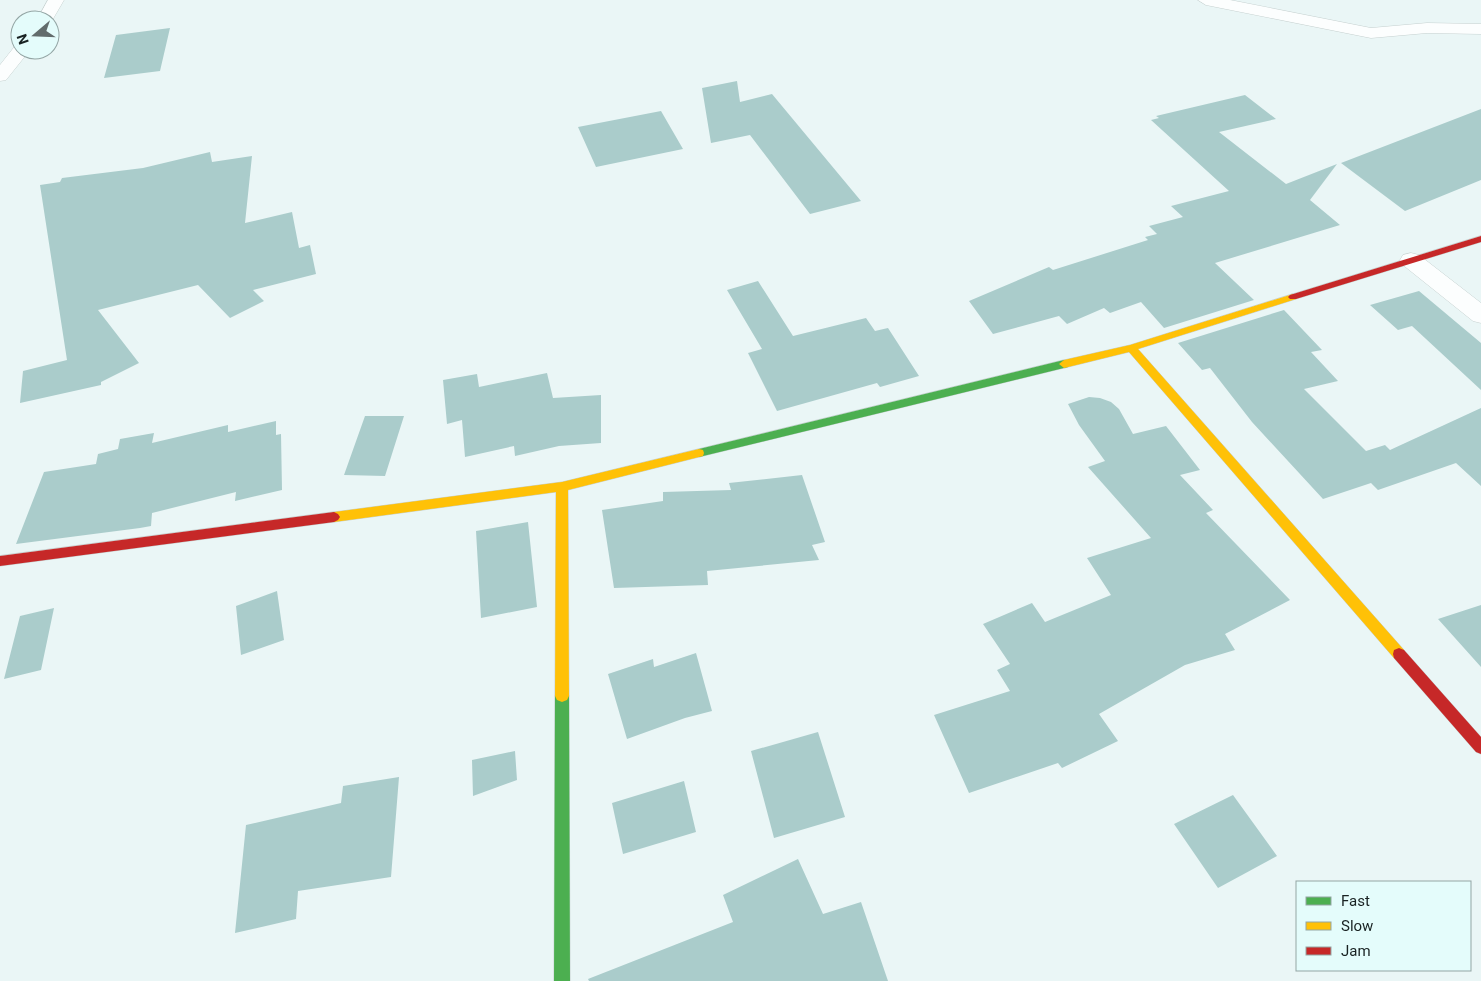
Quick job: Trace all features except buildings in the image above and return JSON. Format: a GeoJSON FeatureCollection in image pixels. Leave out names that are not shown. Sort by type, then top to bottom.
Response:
{"type":"FeatureCollection","features":[{"type":"Feature","properties":{"kind":"street"},"geometry":{"type":"LineString","coordinates":[[1206,0],[1371,33],[1427,28],[1481,29]]}},
{"type":"Feature","properties":{"kind":"street"},"geometry":{"type":"LineString","coordinates":[[0,76],[13,60]]}},
{"type":"Feature","properties":{"kind":"street"},"geometry":{"type":"LineString","coordinates":[[0,561],[562,487],[1131,348],[1481,238]]}},
{"type":"Feature","properties":{"kind":"street"},"geometry":{"type":"LineString","coordinates":[[1411,260],[1481,316]]}},
{"type":"Feature","properties":{"kind":"street"},"geometry":{"type":"LineString","coordinates":[[1131,348],[1481,748]]}},
{"type":"Feature","properties":{"kind":"street"},"geometry":{"type":"LineString","coordinates":[[562,487],[562,981]]}},
{"type":"Feature","properties":{"kind":"traffic: fast"},"geometry":{"type":"LineString","coordinates":[[699,453],[1064,364]]}},
{"type":"Feature","properties":{"kind":"traffic: fast"},"geometry":{"type":"LineString","coordinates":[[562,696],[562,981]]}},
{"type":"Feature","properties":{"kind":"traffic: slow"},"geometry":{"type":"LineString","coordinates":[[1064,364],[1131,348],[1293,297]]}},
{"type":"Feature","properties":{"kind":"traffic: slow"},"geometry":{"type":"LineString","coordinates":[[1131,348],[1399,654]]}},
{"type":"Feature","properties":{"kind":"traffic: slow"},"geometry":{"type":"LineString","coordinates":[[334,517],[562,487],[699,453]]}},
{"type":"Feature","properties":{"kind":"traffic: slow"},"geometry":{"type":"LineString","coordinates":[[562,487],[562,696]]}},
{"type":"Feature","properties":{"kind":"traffic: jam"},"geometry":{"type":"LineString","coordinates":[[1293,297],[1481,239]]}},
{"type":"Feature","properties":{"kind":"traffic: jam"},"geometry":{"type":"LineString","coordinates":[[0,561],[334,517]]}},
{"type":"Feature","properties":{"kind":"traffic: jam"},"geometry":{"type":"LineString","coordinates":[[1399,654],[1481,747]]}}]}
